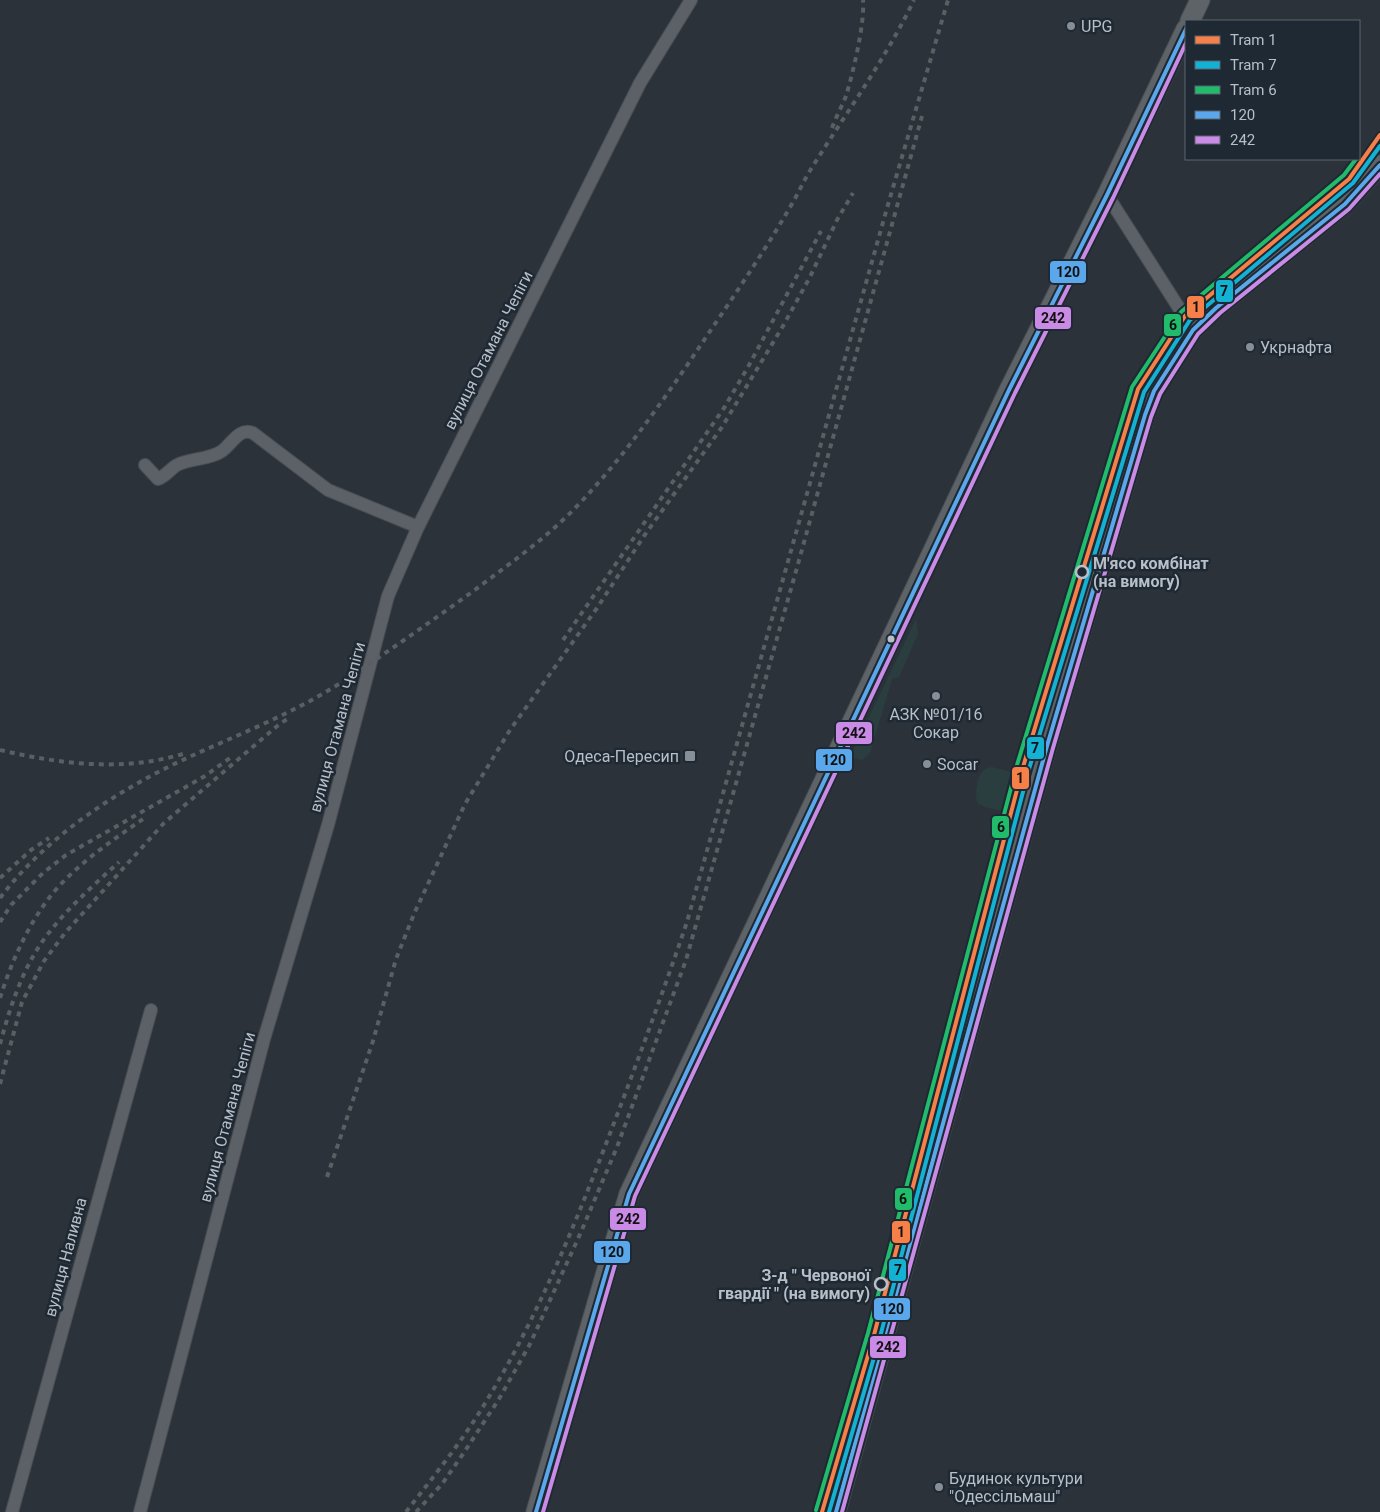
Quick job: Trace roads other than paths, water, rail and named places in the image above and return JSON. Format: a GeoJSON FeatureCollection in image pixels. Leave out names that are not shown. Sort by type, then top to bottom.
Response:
{"type":"FeatureCollection","features":[{"type":"Feature","properties":{"kind":"main road"},"geometry":{"type":"LineString","coordinates":[[1190,20],[1200,0]]}},
{"type":"Feature","properties":{"kind":"main road"},"geometry":{"type":"LineString","coordinates":[[536,1512],[629,1194],[1008,390],[1107,195],[1185,31]]}},
{"type":"Feature","properties":{"kind":"main road"},"geometry":{"type":"LineString","coordinates":[[836,1512],[1047,746],[1145,415],[1154,391],[1193,330],[1216,308],[1345,204],[1380,165]]}},
{"type":"Feature","properties":{"kind":"street","name":"вулиця Отамана Чепіги"},"geometry":{"type":"LineString","coordinates":[[140,1512],[261,1048],[328,824],[388,596],[418,527],[640,83],[691,0]]}},
{"type":"Feature","properties":{"kind":"street"},"geometry":{"type":"LineString","coordinates":[[1107,195],[1193,330]]}},
{"type":"Feature","properties":{"kind":"street"},"geometry":{"type":"LineString","coordinates":[[146,465],[155,478],[158,479],[178,464],[219,453],[241,432],[247,430],[328,490],[418,527]]}},
{"type":"Feature","properties":{"kind":"street","name":"вулиця Наливна"},"geometry":{"type":"LineString","coordinates":[[12,1512],[151,1010]]}},
{"type":"Feature","properties":{"kind":"railway"},"geometry":{"type":"LineString","coordinates":[[832,128],[846,96],[852,75],[858,48],[863,0]]}},
{"type":"Feature","properties":{"kind":"railway"},"geometry":{"type":"LineString","coordinates":[[0,898],[36,857],[56,839],[100,807],[146,778],[279,717],[342,682],[472,592],[527,550],[567,516],[609,471],[636,436],[727,307],[777,229],[811,169],[878,65],[914,0]]}},
{"type":"Feature","properties":{"kind":"railway"},"geometry":{"type":"LineString","coordinates":[[406,1512],[466,1433],[502,1374],[535,1312],[591,1182],[657,1007],[687,922],[887,208],[948,0]]}},
{"type":"Feature","properties":{"kind":"railway"},"geometry":{"type":"LineString","coordinates":[[416,1512],[442,1484],[463,1454],[499,1399],[530,1344],[617,1147],[686,960],[922,116]]}},
{"type":"Feature","properties":{"kind":"railway"},"geometry":{"type":"LineString","coordinates":[[327,1177],[373,1041],[396,959],[414,914],[465,804],[510,730],[722,427],[783,326],[810,277],[837,220],[853,193]]}},
{"type":"Feature","properties":{"kind":"railway"},"geometry":{"type":"LineString","coordinates":[[563,640],[724,408],[821,231]]}},
{"type":"Feature","properties":{"kind":"railway"},"geometry":{"type":"LineString","coordinates":[[0,1084],[22,1002],[44,961],[65,933],[164,823],[287,719]]}},
{"type":"Feature","properties":{"kind":"railway"},"geometry":{"type":"LineString","coordinates":[[0,750],[45,759],[91,764],[137,763],[183,754]]}},
{"type":"Feature","properties":{"kind":"railway"},"geometry":{"type":"LineString","coordinates":[[0,922],[11,905],[43,873],[66,855],[205,776],[230,758]]}},
{"type":"Feature","properties":{"kind":"railway"},"geometry":{"type":"LineString","coordinates":[[0,998],[20,946],[49,898],[81,865],[143,819]]}},
{"type":"Feature","properties":{"kind":"railway"},"geometry":{"type":"LineString","coordinates":[[0,878],[31,850],[49,838]]}},
{"type":"Feature","properties":{"kind":"railway"},"geometry":{"type":"LineString","coordinates":[[0,1044],[20,984],[33,956],[51,930],[67,912],[119,862]]}},
{"type":"Feature","properties":{"kind":"tram line","name":"1"},"geometry":{"type":"LineString","coordinates":[[822,1512],[874,1335],[1023,767],[1138,389],[1185,316],[1349,179],[1380,135]]}},
{"type":"Feature","properties":{"kind":"tram line","name":"7"},"geometry":{"type":"LineString","coordinates":[[829,1512],[880,1337],[1029,769],[1144,392],[1190,320],[1353,183],[1380,146]]}},
{"type":"Feature","properties":{"kind":"tram line","name":"6"},"geometry":{"type":"LineString","coordinates":[[816,1510],[868,1333],[1017,765],[1132,387],[1181,312],[1344,175],[1355,160]]}},
{"type":"Feature","properties":{"kind":"place","name":"UPG"},"geometry":{"type":"Point","coordinates":[1071,26]}},
{"type":"Feature","properties":{"kind":"place","name":"Укрнафта"},"geometry":{"type":"Point","coordinates":[1250,347]}},
{"type":"Feature","properties":{"kind":"place","name":"М'ясо комбінат (на вимогу)"},"geometry":{"type":"Point","coordinates":[1082,572]}},
{"type":"Feature","properties":{"kind":"place","name":"АЗК №01/16 Сокар"},"geometry":{"type":"Point","coordinates":[936,696]}},
{"type":"Feature","properties":{"kind":"place","name":"Одеса-Пересип"},"geometry":{"type":"Point","coordinates":[690,756]}},
{"type":"Feature","properties":{"kind":"place","name":"Socar"},"geometry":{"type":"Point","coordinates":[927,764]}},
{"type":"Feature","properties":{"kind":"place","name":"З-д \" Червоної гвардії \" (на вимогу)"},"geometry":{"type":"Point","coordinates":[881,1284]}},
{"type":"Feature","properties":{"kind":"place","name":"Будинок культури \"Одессільмаш\""},"geometry":{"type":"Point","coordinates":[939,1487]}}]}
